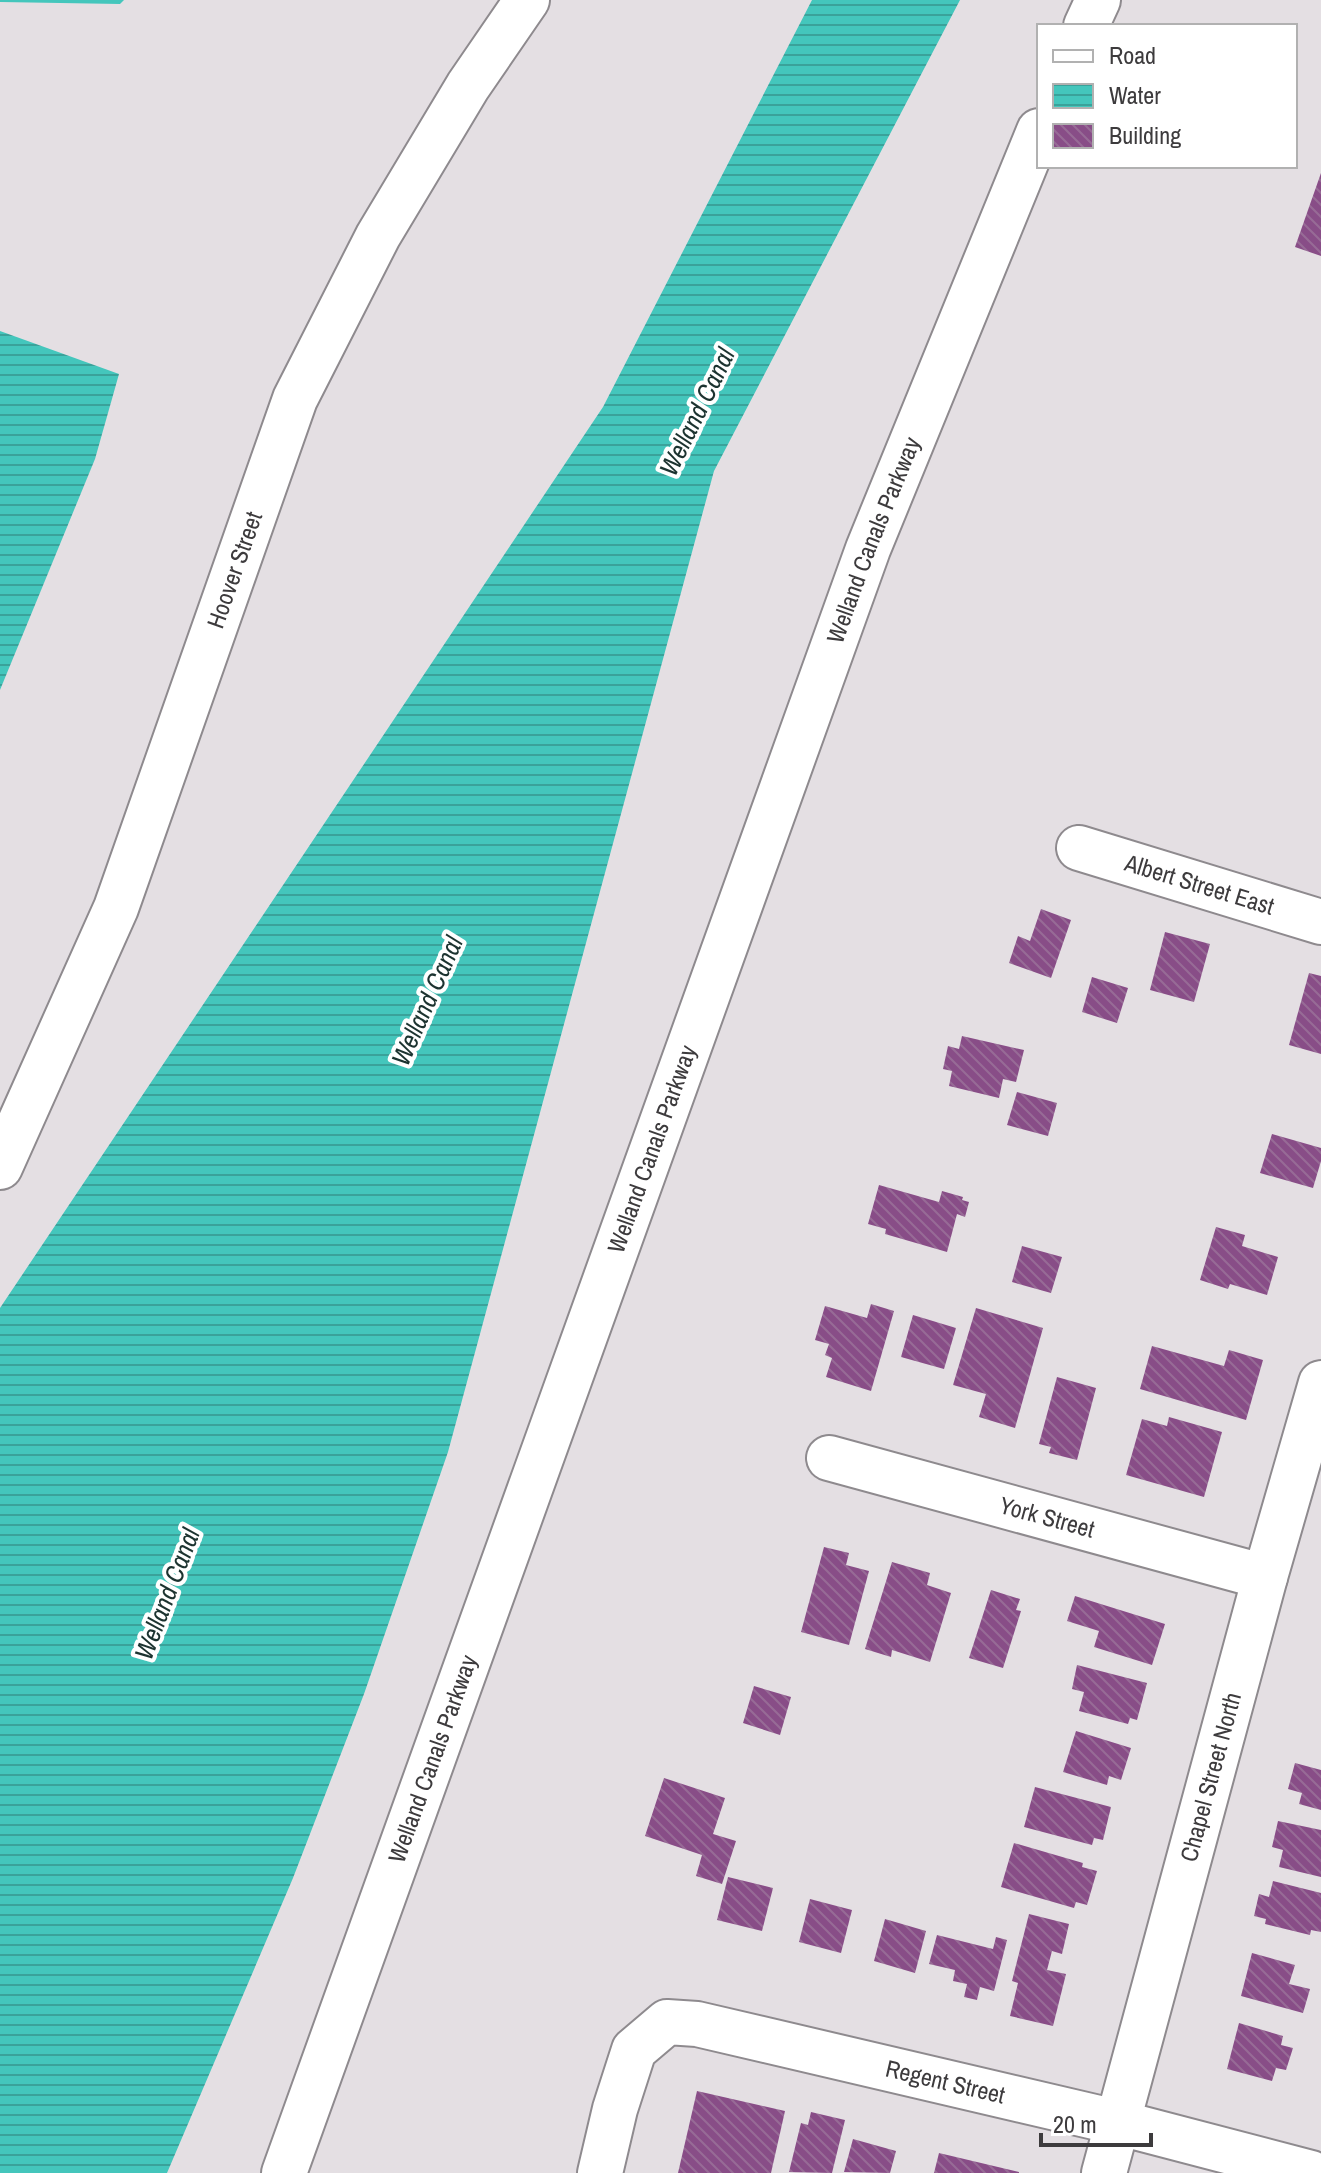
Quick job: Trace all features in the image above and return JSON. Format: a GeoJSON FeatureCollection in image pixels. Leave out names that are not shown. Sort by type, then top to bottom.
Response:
{"type":"FeatureCollection","features":[{"type":"Feature","properties":{"kind":"street","name":"Hoover Street"},"geometry":{"type":"LineString","coordinates":[[0,1167],[116,908],[295,399],[378,236],[468,86],[527,0]]}},
{"type":"Feature","properties":{"kind":"street"},"geometry":{"type":"LineString","coordinates":[[1087,24],[1098,0]]}},
{"type":"Feature","properties":{"kind":"street","name":"Welland Canals Parkway"},"geometry":{"type":"LineString","coordinates":[[284,2173],[868,549],[1037,136]]}},
{"type":"Feature","properties":{"kind":"street","name":"Albert Street East"},"geometry":{"type":"LineString","coordinates":[[1079,848],[1321,922]]}},
{"type":"Feature","properties":{"kind":"street","name":"Chapel Street North"},"geometry":{"type":"LineString","coordinates":[[1104,2173],[1265,1577],[1315,1432],[1321,1383]]}},
{"type":"Feature","properties":{"kind":"street","name":"York Street"},"geometry":{"type":"LineString","coordinates":[[829,1458],[1265,1577]]}},
{"type":"Feature","properties":{"kind":"street","name":"Regent Street"},"geometry":{"type":"LineString","coordinates":[[600,2173],[615,2109],[634,2050],[667,2022],[697,2024],[1116,2122],[1311,2173]]}},
{"type":"Feature","properties":{"kind":"water"},"geometry":{"type":"Polygon","coordinates":[[[0,0],[124,0],[120,4],[0,0]]]}},
{"type":"Feature","properties":{"kind":"water","name":"Welland Canal"},"geometry":{"type":"Polygon","coordinates":[[[812,0],[960,0],[714,471],[448,1452],[364,1694],[293,1878],[167,2173],[0,2173],[0,1308],[603,407],[812,0]]]}},
{"type":"Feature","properties":{"kind":"water"},"geometry":{"type":"Polygon","coordinates":[[[0,331],[119,374],[95,459],[0,690],[0,331]]]}},
{"type":"Feature","properties":{"kind":"building"},"geometry":{"type":"Polygon","coordinates":[[[1321,173],[1321,256],[1295,247],[1321,173]]]}},
{"type":"Feature","properties":{"kind":"building"},"geometry":{"type":"Polygon","coordinates":[[[1041,909],[1071,920],[1051,978],[1009,963],[1018,936],[1030,941],[1041,909]]]}},
{"type":"Feature","properties":{"kind":"building"},"geometry":{"type":"Polygon","coordinates":[[[1165,932],[1210,944],[1194,1002],[1150,990],[1165,932]]]}},
{"type":"Feature","properties":{"kind":"building"},"geometry":{"type":"Polygon","coordinates":[[[1309,973],[1321,976],[1321,1054],[1289,1045],[1309,973]]]}},
{"type":"Feature","properties":{"kind":"building"},"geometry":{"type":"Polygon","coordinates":[[[1092,977],[1128,988],[1117,1023],[1082,1012],[1092,977]]]}},
{"type":"Feature","properties":{"kind":"building"},"geometry":{"type":"Polygon","coordinates":[[[962,1036],[1024,1050],[1016,1082],[1003,1079],[999,1098],[949,1086],[952,1071],[943,1069],[948,1046],[959,1049],[962,1036]]]}},
{"type":"Feature","properties":{"kind":"building"},"geometry":{"type":"Polygon","coordinates":[[[1017,1092],[1057,1103],[1048,1136],[1007,1125],[1017,1092]]]}},
{"type":"Feature","properties":{"kind":"building"},"geometry":{"type":"Polygon","coordinates":[[[1272,1134],[1321,1148],[1321,1161],[1313,1188],[1260,1173],[1272,1134]]]}},
{"type":"Feature","properties":{"kind":"building"},"geometry":{"type":"Polygon","coordinates":[[[879,1185],[939,1202],[942,1191],[969,1202],[965,1217],[957,1214],[947,1252],[885,1234],[886,1229],[868,1224],[879,1185]]]}},
{"type":"Feature","properties":{"kind":"building"},"geometry":{"type":"Polygon","coordinates":[[[1216,1227],[1245,1235],[1242,1246],[1278,1257],[1267,1295],[1230,1284],[1228,1289],[1200,1280],[1216,1227]]]}},
{"type":"Feature","properties":{"kind":"building"},"geometry":{"type":"Polygon","coordinates":[[[1022,1246],[1062,1257],[1051,1293],[1012,1282],[1022,1246]]]}},
{"type":"Feature","properties":{"kind":"building"},"geometry":{"type":"Polygon","coordinates":[[[871,1304],[894,1311],[871,1391],[826,1377],[832,1358],[825,1355],[829,1344],[815,1340],[825,1306],[867,1318],[871,1304]]]}},
{"type":"Feature","properties":{"kind":"building"},"geometry":{"type":"Polygon","coordinates":[[[976,1308],[1043,1328],[1015,1428],[979,1417],[986,1394],[953,1385],[976,1308]]]}},
{"type":"Feature","properties":{"kind":"building"},"geometry":{"type":"Polygon","coordinates":[[[913,1315],[956,1328],[944,1369],[901,1357],[913,1315]]]}},
{"type":"Feature","properties":{"kind":"building"},"geometry":{"type":"Polygon","coordinates":[[[1152,1346],[1224,1366],[1229,1350],[1263,1360],[1246,1420],[1140,1389],[1152,1346]]]}},
{"type":"Feature","properties":{"kind":"building"},"geometry":{"type":"Polygon","coordinates":[[[1057,1377],[1096,1388],[1077,1460],[1049,1453],[1051,1447],[1039,1444],[1057,1377]]]}},
{"type":"Feature","properties":{"kind":"building"},"geometry":{"type":"Polygon","coordinates":[[[1169,1417],[1222,1432],[1204,1497],[1126,1475],[1142,1419],[1167,1426],[1169,1417]]]}},
{"type":"Feature","properties":{"kind":"building"},"geometry":{"type":"Polygon","coordinates":[[[824,1547],[849,1553],[846,1565],[869,1571],[849,1645],[801,1632],[824,1547]]]}},
{"type":"Feature","properties":{"kind":"building"},"geometry":{"type":"Polygon","coordinates":[[[892,1562],[930,1573],[927,1585],[951,1593],[930,1662],[892,1650],[891,1657],[865,1649],[892,1562]]]}},
{"type":"Feature","properties":{"kind":"building"},"geometry":{"type":"Polygon","coordinates":[[[991,1590],[1020,1599],[1016,1610],[1021,1611],[1003,1668],[969,1658],[991,1590]]]}},
{"type":"Feature","properties":{"kind":"building"},"geometry":{"type":"Polygon","coordinates":[[[1075,1596],[1165,1624],[1152,1665],[1094,1647],[1099,1631],[1067,1621],[1075,1596]]]}},
{"type":"Feature","properties":{"kind":"building"},"geometry":{"type":"Polygon","coordinates":[[[1077,1665],[1147,1683],[1137,1720],[1130,1718],[1128,1724],[1079,1711],[1084,1692],[1072,1689],[1077,1665]]]}},
{"type":"Feature","properties":{"kind":"building"},"geometry":{"type":"Polygon","coordinates":[[[754,1686],[791,1697],[780,1735],[743,1723],[754,1686]]]}},
{"type":"Feature","properties":{"kind":"building"},"geometry":{"type":"Polygon","coordinates":[[[1076,1731],[1131,1748],[1121,1780],[1109,1776],[1107,1785],[1063,1772],[1076,1731]]]}},
{"type":"Feature","properties":{"kind":"building"},"geometry":{"type":"Polygon","coordinates":[[[1295,1763],[1321,1770],[1321,1810],[1299,1804],[1302,1793],[1288,1789],[1295,1763]]]}},
{"type":"Feature","properties":{"kind":"building"},"geometry":{"type":"Polygon","coordinates":[[[664,1778],[725,1798],[713,1834],[736,1841],[722,1884],[696,1876],[702,1855],[645,1836],[664,1778]]]}},
{"type":"Feature","properties":{"kind":"building"},"geometry":{"type":"Polygon","coordinates":[[[1035,1787],[1111,1807],[1103,1840],[1094,1838],[1092,1845],[1024,1827],[1035,1787]]]}},
{"type":"Feature","properties":{"kind":"building"},"geometry":{"type":"Polygon","coordinates":[[[1278,1821],[1321,1830],[1321,1877],[1279,1867],[1283,1850],[1272,1847],[1278,1821]]]}},
{"type":"Feature","properties":{"kind":"building"},"geometry":{"type":"Polygon","coordinates":[[[1014,1843],[1083,1863],[1082,1867],[1097,1871],[1087,1905],[1076,1902],[1074,1908],[1001,1887],[1014,1843]]]}},
{"type":"Feature","properties":{"kind":"building"},"geometry":{"type":"Polygon","coordinates":[[[728,1877],[773,1888],[762,1931],[717,1920],[728,1877]]]}},
{"type":"Feature","properties":{"kind":"building"},"geometry":{"type":"Polygon","coordinates":[[[1273,1881],[1321,1893],[1321,1932],[1311,1930],[1310,1935],[1265,1924],[1266,1919],[1254,1916],[1259,1894],[1269,1897],[1273,1881]]]}},
{"type":"Feature","properties":{"kind":"building"},"geometry":{"type":"Polygon","coordinates":[[[810,1899],[852,1910],[841,1953],[799,1942],[810,1899]]]}},
{"type":"Feature","properties":{"kind":"building"},"geometry":{"type":"Polygon","coordinates":[[[1029,1914],[1069,1924],[1062,1954],[1052,1951],[1047,1970],[1066,1974],[1053,2026],[1010,2016],[1018,1983],[1012,1981],[1029,1914]]]}},
{"type":"Feature","properties":{"kind":"building"},"geometry":{"type":"Polygon","coordinates":[[[885,1919],[926,1931],[915,1973],[874,1961],[885,1919]]]}},
{"type":"Feature","properties":{"kind":"building"},"geometry":{"type":"Polygon","coordinates":[[[937,1935],[993,1949],[996,1937],[1007,1940],[994,1991],[980,1987],[977,2000],[964,1997],[967,1984],[953,1981],[955,1970],[929,1964],[937,1935]]]}},
{"type":"Feature","properties":{"kind":"building"},"geometry":{"type":"Polygon","coordinates":[[[1252,1953],[1295,1965],[1289,1984],[1310,1989],[1303,2013],[1241,1996],[1252,1953]]]}},
{"type":"Feature","properties":{"kind":"building"},"geometry":{"type":"Polygon","coordinates":[[[1239,2023],[1283,2036],[1281,2045],[1293,2048],[1286,2070],[1276,2068],[1272,2081],[1227,2069],[1239,2023]]]}},
{"type":"Feature","properties":{"kind":"building"},"geometry":{"type":"Polygon","coordinates":[[[697,2091],[785,2111],[771,2173],[678,2173],[697,2091]]]}},
{"type":"Feature","properties":{"kind":"building"},"geometry":{"type":"Polygon","coordinates":[[[811,2112],[845,2120],[832,2173],[789,2172],[801,2123],[808,2125],[811,2112]]]}},
{"type":"Feature","properties":{"kind":"building"},"geometry":{"type":"Polygon","coordinates":[[[853,2139],[896,2151],[890,2173],[844,2172],[853,2139]]]}},
{"type":"Feature","properties":{"kind":"building"},"geometry":{"type":"Polygon","coordinates":[[[939,2153],[1019,2172],[1019,2173],[934,2173],[939,2153]]]}}]}
